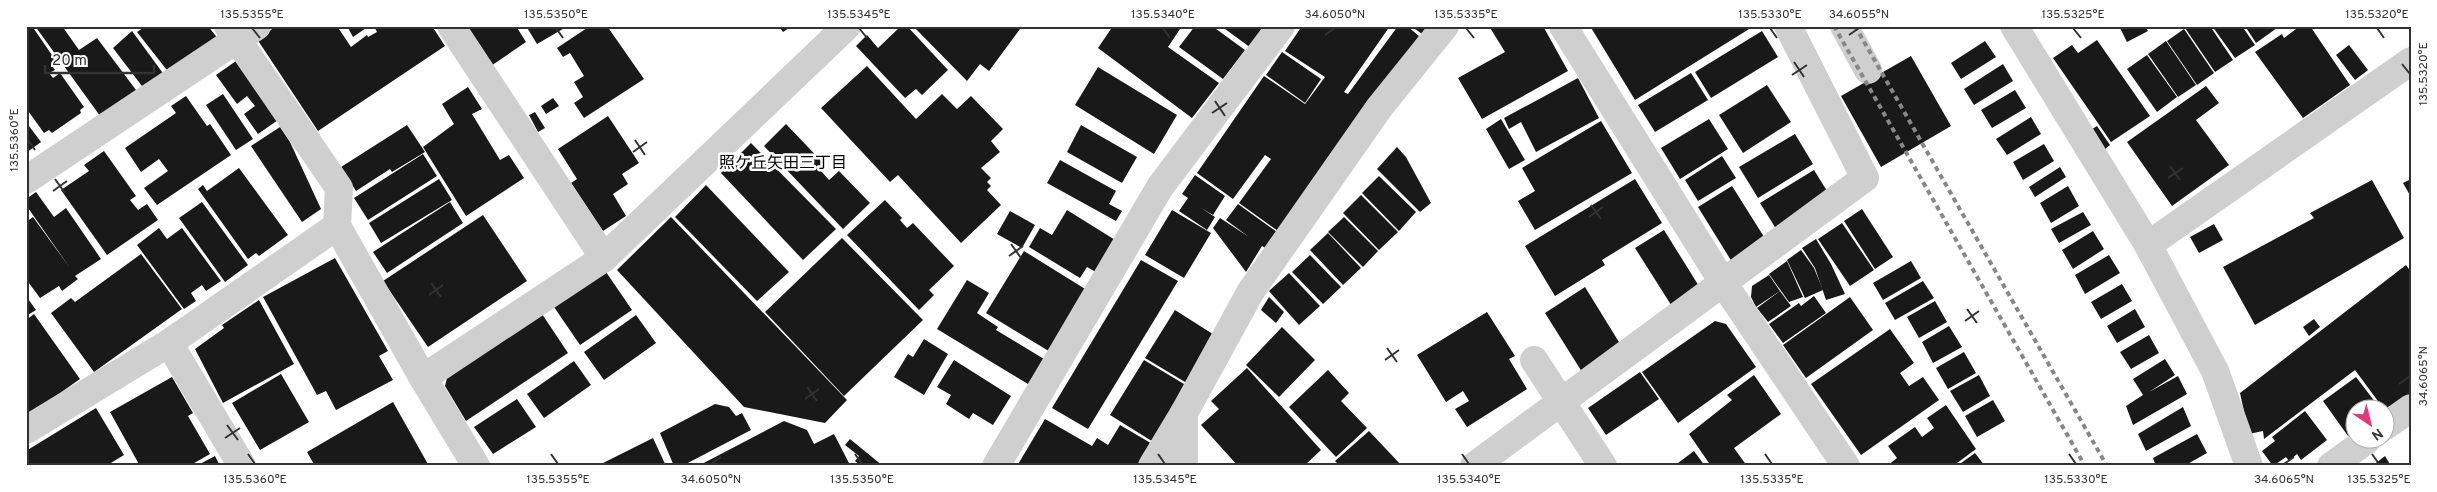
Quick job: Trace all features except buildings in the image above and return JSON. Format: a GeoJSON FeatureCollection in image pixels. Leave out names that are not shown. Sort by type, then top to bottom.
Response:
{"type":"FeatureCollection","features":[{"type":"Feature","properties":{"kind":"street"},"geometry":{"type":"LineString","coordinates":[[451,26],[604,258]]}},
{"type":"Feature","properties":{"kind":"street"},"geometry":{"type":"LineString","coordinates":[[422,378],[604,258],[848,26]]}},
{"type":"Feature","properties":{"kind":"street"},"geometry":{"type":"LineString","coordinates":[[996,466],[1160,187],[1281,26]]}},
{"type":"Feature","properties":{"kind":"street"},"geometry":{"type":"LineString","coordinates":[[1152,466],[1184,413],[1251,291],[1379,108],[1445,26]]}},
{"type":"Feature","properties":{"kind":"street"},"geometry":{"type":"LineString","coordinates":[[1563,26],[1724,284],[1846,466]]}},
{"type":"Feature","properties":{"kind":"street"},"geometry":{"type":"LineString","coordinates":[[1474,466],[1724,284],[1865,178],[1788,26]]}},
{"type":"Feature","properties":{"kind":"street"},"geometry":{"type":"LineString","coordinates":[[1844,26],[1868,70]]}},
{"type":"Feature","properties":{"kind":"street"},"geometry":{"type":"LineString","coordinates":[[2014,26],[2148,245],[2215,372],[2249,466]]}},
{"type":"Feature","properties":{"kind":"street"},"geometry":{"type":"LineString","coordinates":[[26,180],[241,31],[339,188],[337,226],[422,378],[476,466]]}},
{"type":"Feature","properties":{"kind":"street"},"geometry":{"type":"LineString","coordinates":[[2148,245],[2411,62]]}},
{"type":"Feature","properties":{"kind":"street"},"geometry":{"type":"LineString","coordinates":[[26,430],[169,344],[337,226]]}},
{"type":"Feature","properties":{"kind":"street"},"geometry":{"type":"LineString","coordinates":[[169,344],[242,466]]}},
{"type":"Feature","properties":{"kind":"street"},"geometry":{"type":"LineString","coordinates":[[1534,360],[1603,466]]}},
{"type":"Feature","properties":{"kind":"street"},"geometry":{"type":"LineString","coordinates":[[2394,420],[2411,408]]}},
{"type":"Feature","properties":{"kind":"street"},"geometry":{"type":"LineString","coordinates":[[1184,413],[1184,466]]}},
{"type":"Feature","properties":{"kind":"street"},"geometry":{"type":"LineString","coordinates":[[2331,466],[2353,450]]}},
{"type":"Feature","properties":{"kind":"railway"},"geometry":{"type":"LineString","coordinates":[[1834,26],[2085,466]]}},
{"type":"Feature","properties":{"kind":"railway"},"geometry":{"type":"LineString","coordinates":[[1855,26],[2107,466]]}},
{"type":"Feature","properties":{"kind":"district","name":"照ケ丘矢田三丁目"},"geometry":{"type":"Point","coordinates":[783,164]}}]}
